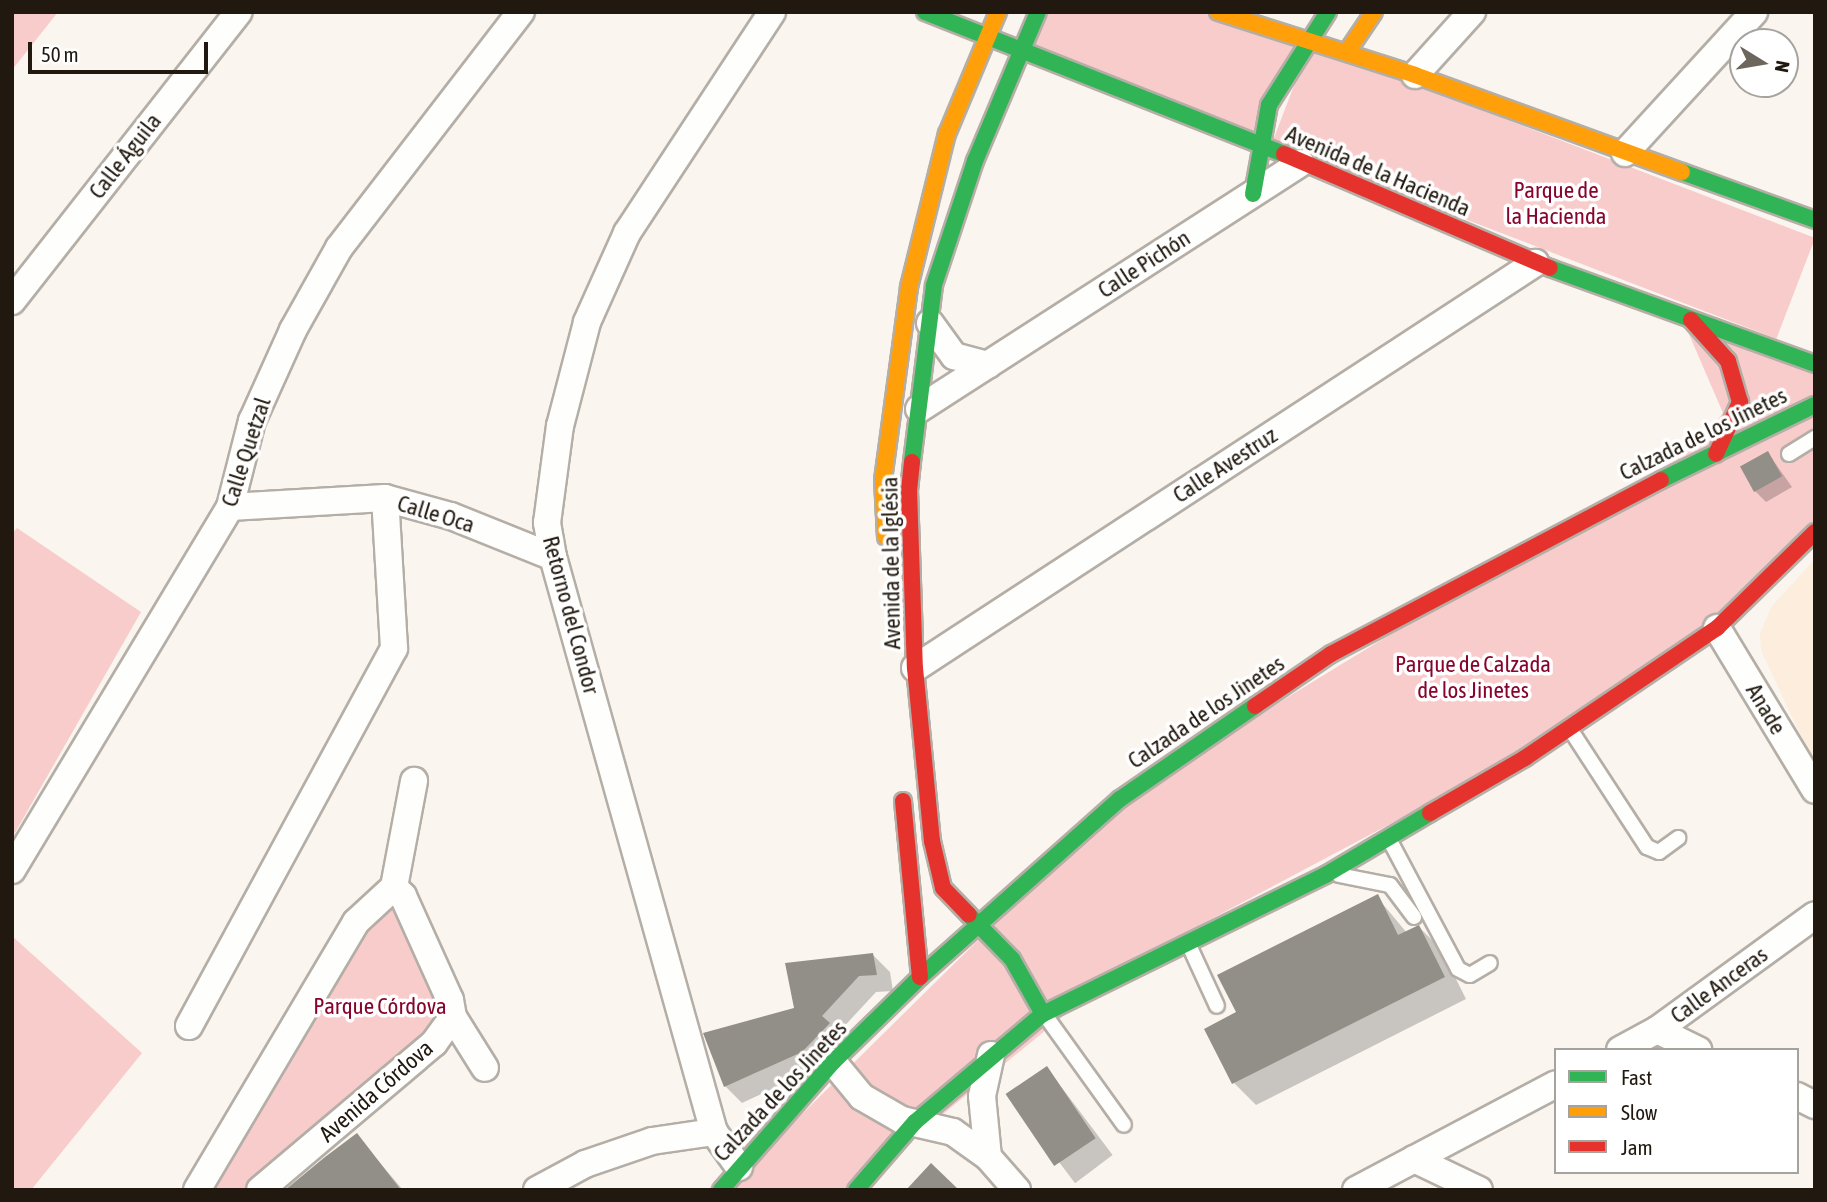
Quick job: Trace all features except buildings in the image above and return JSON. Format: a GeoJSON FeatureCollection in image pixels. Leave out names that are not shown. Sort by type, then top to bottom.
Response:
{"type":"FeatureCollection","features":[{"type":"Feature","properties":{"kind":"main road","name":"Avenida de la Hacienda"},"geometry":{"type":"LineString","coordinates":[[925,12],[1261,144],[1535,263],[1815,364]]}},
{"type":"Feature","properties":{"kind":"main road","name":"Avenida de la Iglésia"},"geometry":{"type":"LineString","coordinates":[[887,548],[883,480],[909,287],[947,134],[985,37],[998,12]]}},
{"type":"Feature","properties":{"kind":"main road","name":"Avenida de la Iglésia"},"geometry":{"type":"LineString","coordinates":[[1038,12],[975,161],[934,285],[909,490],[915,668],[932,841],[943,888],[963,912],[982,924],[1012,959],[1043,1013]]}},
{"type":"Feature","properties":{"kind":"main road"},"geometry":{"type":"LineString","coordinates":[[1218,12],[1415,75],[1815,220]]}},
{"type":"Feature","properties":{"kind":"main road"},"geometry":{"type":"LineString","coordinates":[[1253,194],[1261,144],[1279,82],[1328,12]]}},
{"type":"Feature","properties":{"kind":"main road"},"geometry":{"type":"LineString","coordinates":[[1347,52],[1374,12]]}},
{"type":"Feature","properties":{"kind":"main road"},"geometry":{"type":"LineString","coordinates":[[1691,320],[1728,361],[1740,402],[1716,454]]}},
{"type":"Feature","properties":{"kind":"main road","name":"Calzada de los Jinetes"},"geometry":{"type":"LineString","coordinates":[[721,1190],[834,1062],[920,977],[1120,799],[1331,654],[1815,405]]}},
{"type":"Feature","properties":{"kind":"main road"},"geometry":{"type":"LineString","coordinates":[[856,1190],[915,1122],[1043,1013],[1327,874],[1569,728],[1717,628],[1815,532]]}},
{"type":"Feature","properties":{"kind":"main road"},"geometry":{"type":"LineString","coordinates":[[901,783],[920,977]]}},
{"type":"Feature","properties":{"kind":"street","name":"Calle Águila"},"geometry":{"type":"LineString","coordinates":[[12,301],[239,12]]}},
{"type":"Feature","properties":{"kind":"street","name":"Calle Quetzal"},"geometry":{"type":"LineString","coordinates":[[12,870],[230,507],[252,421],[293,330],[339,248],[521,12]]}},
{"type":"Feature","properties":{"kind":"street","name":"Retorno del Condor"},"geometry":{"type":"LineString","coordinates":[[739,1167],[714,1132],[553,557],[547,523],[560,426],[587,322],[627,233],[772,12]]}},
{"type":"Feature","properties":{"kind":"street"},"geometry":{"type":"LineString","coordinates":[[1415,75],[1472,12]]}},
{"type":"Feature","properties":{"kind":"street"},"geometry":{"type":"LineString","coordinates":[[1625,153],[1754,12]]}},
{"type":"Feature","properties":{"kind":"street","name":"Calle Pichón"},"geometry":{"type":"LineString","coordinates":[[919,409],[1301,163]]}},
{"type":"Feature","properties":{"kind":"street","name":"Calle Avestruz"},"geometry":{"type":"LineString","coordinates":[[915,668],[1535,263]]}},
{"type":"Feature","properties":{"kind":"street"},"geometry":{"type":"LineString","coordinates":[[930,323],[954,356],[988,365]]}},
{"type":"Feature","properties":{"kind":"street","name":"Calle Oca"},"geometry":{"type":"LineString","coordinates":[[230,507],[385,498],[451,516],[553,557]]}},
{"type":"Feature","properties":{"kind":"street"},"geometry":{"type":"LineString","coordinates":[[189,1026],[394,648],[385,498]]}},
{"type":"Feature","properties":{"kind":"street","name":"Anade"},"geometry":{"type":"LineString","coordinates":[[1717,628],[1815,790]]}},
{"type":"Feature","properties":{"kind":"street"},"geometry":{"type":"LineString","coordinates":[[197,1190],[356,922],[394,887],[414,781]]}},
{"type":"Feature","properties":{"kind":"street"},"geometry":{"type":"LineString","coordinates":[[394,887],[403,896],[450,1000],[453,1017],[485,1068]]}},
{"type":"Feature","properties":{"kind":"street","name":"Calle Anceras"},"geometry":{"type":"LineString","coordinates":[[1624,1048],[1657,1030],[1815,915]]}},
{"type":"Feature","properties":{"kind":"street","name":"Avenida Córdova"},"geometry":{"type":"LineString","coordinates":[[260,1190],[434,1043],[453,1017]]}},
{"type":"Feature","properties":{"kind":"street"},"geometry":{"type":"LineString","coordinates":[[1657,1030],[1694,1048]]}},
{"type":"Feature","properties":{"kind":"street"},"geometry":{"type":"LineString","coordinates":[[988,1157],[982,1096],[991,1055]]}},
{"type":"Feature","properties":{"kind":"street"},"geometry":{"type":"LineString","coordinates":[[834,1062],[862,1097],[902,1120],[953,1132],[988,1157],[1017,1190]]}},
{"type":"Feature","properties":{"kind":"street"},"geometry":{"type":"LineString","coordinates":[[1356,1190],[1554,1085]]}},
{"type":"Feature","properties":{"kind":"street"},"geometry":{"type":"LineString","coordinates":[[1799,1097],[1815,1105]]}},
{"type":"Feature","properties":{"kind":"street"},"geometry":{"type":"LineString","coordinates":[[537,1190],[584,1164],[641,1145],[714,1132]]}},
{"type":"Feature","properties":{"kind":"street"},"geometry":{"type":"LineString","coordinates":[[1414,1158],[1479,1190]]}},
{"type":"Feature","properties":{"kind":"lane"},"geometry":{"type":"LineString","coordinates":[[1789,454],[1815,438]]}},
{"type":"Feature","properties":{"kind":"lane"},"geometry":{"type":"LineString","coordinates":[[1569,728],[1647,847],[1659,852],[1678,838]]}},
{"type":"Feature","properties":{"kind":"lane"},"geometry":{"type":"LineString","coordinates":[[1388,838],[1458,969],[1469,975],[1490,963]]}},
{"type":"Feature","properties":{"kind":"lane"},"geometry":{"type":"LineString","coordinates":[[1327,874],[1390,885],[1414,917]]}},
{"type":"Feature","properties":{"kind":"lane"},"geometry":{"type":"LineString","coordinates":[[1187,942],[1217,1006]]}},
{"type":"Feature","properties":{"kind":"lane"},"geometry":{"type":"LineString","coordinates":[[1043,1013],[1124,1125]]}},
{"type":"Feature","properties":{"kind":"shaded area"},"geometry":{"type":"Polygon","coordinates":[[[1815,559],[1815,766],[1761,650],[1760,633],[1772,606],[1815,559]]]}},
{"type":"Feature","properties":{"kind":"green space"},"geometry":{"type":"Polygon","coordinates":[[[12,12],[58,12],[12,70],[12,12]]]}},
{"type":"Feature","properties":{"kind":"green space"},"geometry":{"type":"Polygon","coordinates":[[[1042,12],[1208,12],[1305,41],[1256,137],[1025,46],[1042,12]]]}},
{"type":"Feature","properties":{"kind":"green space","name":"Parque de la Hacienda"},"geometry":{"type":"Polygon","coordinates":[[[1310,44],[1815,238],[1776,339],[1271,145],[1310,44]]]}},
{"type":"Feature","properties":{"kind":"green space","name":"Parque de Calzada de los Jinetes"},"geometry":{"type":"Polygon","coordinates":[[[1685,325],[1815,367],[1815,528],[1714,626],[1524,753],[1128,963],[850,1190],[725,1190],[1121,799],[1695,448],[1723,413],[1685,325]]]}},
{"type":"Feature","properties":{"kind":"green space"},"geometry":{"type":"Polygon","coordinates":[[[17,528],[141,612],[12,838],[12,534],[17,528]]]}},
{"type":"Feature","properties":{"kind":"green space","name":"Parque Córdova"},"geometry":{"type":"Polygon","coordinates":[[[393,889],[451,1017],[258,1190],[200,1190],[340,956],[393,889]]]}},
{"type":"Feature","properties":{"kind":"green space"},"geometry":{"type":"Polygon","coordinates":[[[12,936],[142,1053],[31,1190],[12,1190],[12,936]]]}},
{"type":"Feature","properties":{"kind":"traffic: fast"},"geometry":{"type":"LineString","coordinates":[[925,12],[1284,154]]}},
{"type":"Feature","properties":{"kind":"traffic: fast"},"geometry":{"type":"LineString","coordinates":[[912,462],[934,285],[975,161],[1038,12]]}},
{"type":"Feature","properties":{"kind":"traffic: fast"},"geometry":{"type":"LineString","coordinates":[[1253,194],[1269,105],[1328,12]]}},
{"type":"Feature","properties":{"kind":"traffic: fast"},"geometry":{"type":"LineString","coordinates":[[1682,172],[1815,220]]}},
{"type":"Feature","properties":{"kind":"traffic: fast"},"geometry":{"type":"LineString","coordinates":[[1550,268],[1815,364]]}},
{"type":"Feature","properties":{"kind":"traffic: fast"},"geometry":{"type":"LineString","coordinates":[[1661,480],[1815,405]]}},
{"type":"Feature","properties":{"kind":"traffic: fast"},"geometry":{"type":"LineString","coordinates":[[721,1190],[833,1062],[920,977],[1120,799],[1255,706]]}},
{"type":"Feature","properties":{"kind":"traffic: fast"},"geometry":{"type":"LineString","coordinates":[[856,1190],[915,1122],[1043,1014],[1327,874],[1430,813]]}},
{"type":"Feature","properties":{"kind":"traffic: fast"},"geometry":{"type":"LineString","coordinates":[[969,915],[1012,959],[1043,1014]]}},
{"type":"Feature","properties":{"kind":"traffic: slow"},"geometry":{"type":"LineString","coordinates":[[886,537],[883,480],[909,287],[947,134],[998,12]]}},
{"type":"Feature","properties":{"kind":"traffic: slow"},"geometry":{"type":"LineString","coordinates":[[1218,12],[1415,75],[1682,172]]}},
{"type":"Feature","properties":{"kind":"traffic: slow"},"geometry":{"type":"LineString","coordinates":[[1347,52],[1374,12]]}},
{"type":"Feature","properties":{"kind":"traffic: jam"},"geometry":{"type":"LineString","coordinates":[[1284,154],[1550,268]]}},
{"type":"Feature","properties":{"kind":"traffic: jam"},"geometry":{"type":"LineString","coordinates":[[1691,320],[1728,361],[1740,402],[1716,454]]}},
{"type":"Feature","properties":{"kind":"traffic: jam"},"geometry":{"type":"LineString","coordinates":[[912,462],[909,490],[915,668],[932,841],[943,888],[969,915]]}},
{"type":"Feature","properties":{"kind":"traffic: jam"},"geometry":{"type":"LineString","coordinates":[[1255,706],[1331,654],[1661,480]]}},
{"type":"Feature","properties":{"kind":"traffic: jam"},"geometry":{"type":"LineString","coordinates":[[1430,813],[1525,758],[1717,628],[1815,532]]}},
{"type":"Feature","properties":{"kind":"traffic: jam"},"geometry":{"type":"LineString","coordinates":[[903,801],[920,977]]}}]}
